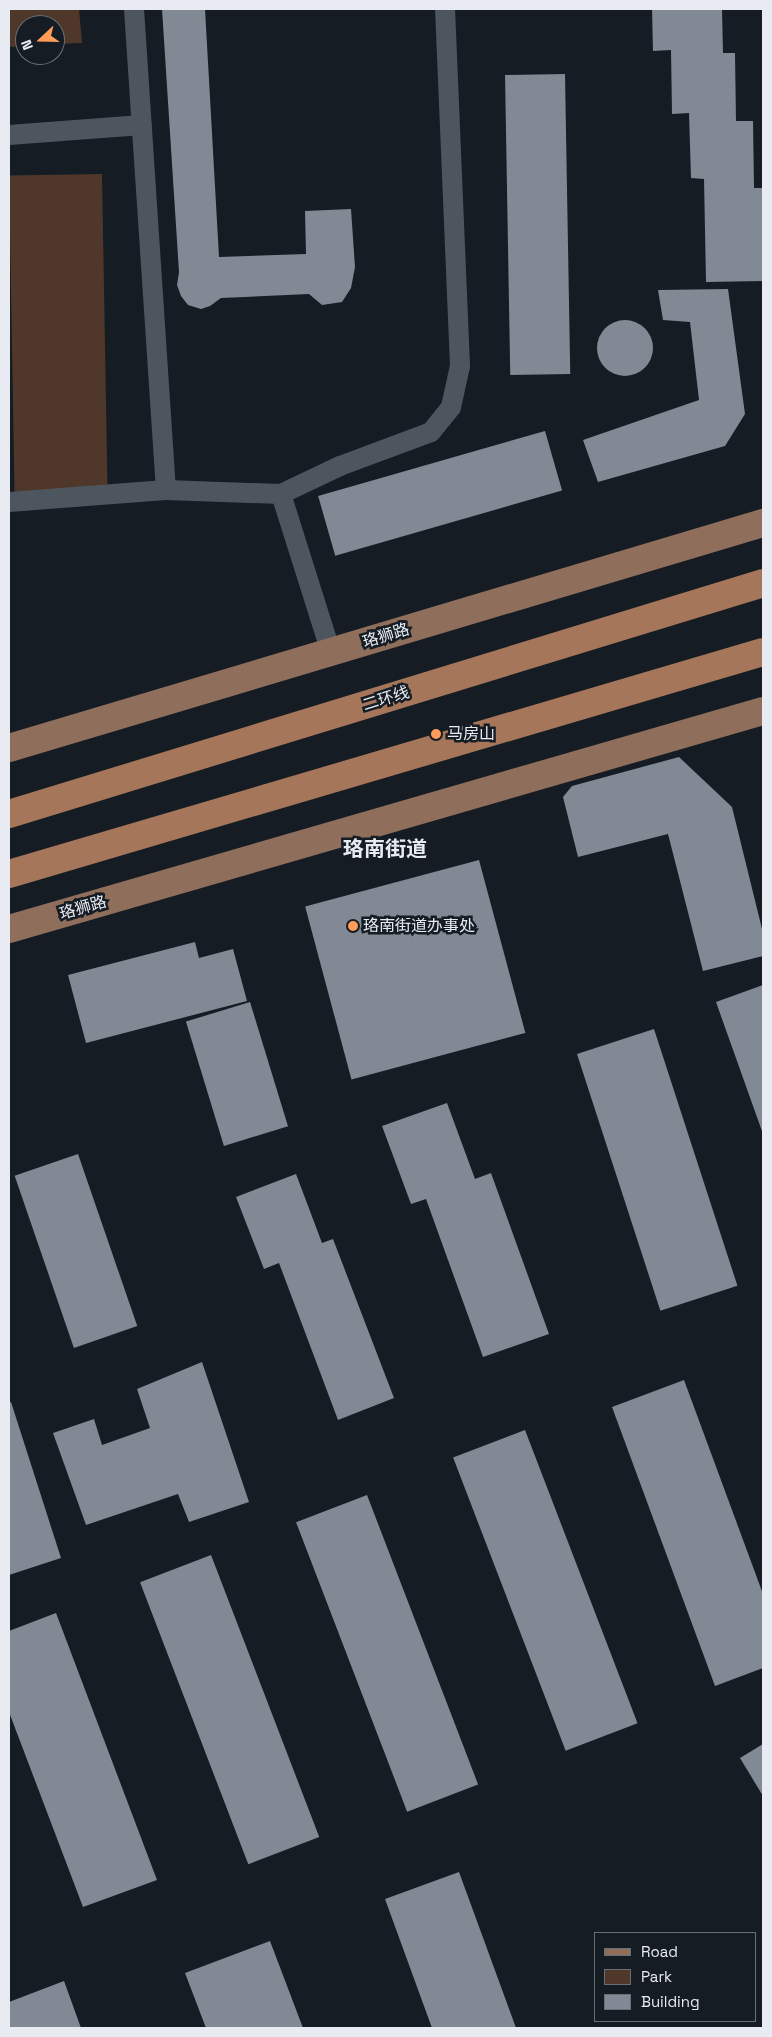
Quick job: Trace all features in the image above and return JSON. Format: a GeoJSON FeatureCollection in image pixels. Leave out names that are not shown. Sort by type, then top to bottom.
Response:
{"type":"FeatureCollection","features":[{"type":"Feature","properties":{"kind":"highway","name":"二环线"},"geometry":{"type":"LineString","coordinates":[[9,814],[763,584]]}},
{"type":"Feature","properties":{"kind":"highway"},"geometry":{"type":"LineString","coordinates":[[9,874],[763,652]]}},
{"type":"Feature","properties":{"kind":"main road","name":"珞狮路"},"geometry":{"type":"LineString","coordinates":[[9,748],[763,523]]}},
{"type":"Feature","properties":{"kind":"main road","name":"珞狮路"},"geometry":{"type":"LineString","coordinates":[[9,929],[763,711]]}},
{"type":"Feature","properties":{"kind":"lane"},"geometry":{"type":"LineString","coordinates":[[134,9],[166,490]]}},
{"type":"Feature","properties":{"kind":"lane"},"geometry":{"type":"LineString","coordinates":[[9,502],[166,490],[281,494],[340,466],[431,432],[451,407],[460,366],[445,9]]}},
{"type":"Feature","properties":{"kind":"lane"},"geometry":{"type":"LineString","coordinates":[[9,135],[142,125]]}},
{"type":"Feature","properties":{"kind":"lane"},"geometry":{"type":"LineString","coordinates":[[281,494],[331,653]]}},
{"type":"Feature","properties":{"kind":"green space"},"geometry":{"type":"Polygon","coordinates":[[[9,9],[79,9],[82,43],[65,44],[65,15],[15,15],[15,47],[9,47],[9,9]]]}},
{"type":"Feature","properties":{"kind":"green space"},"geometry":{"type":"Polygon","coordinates":[[[102,174],[108,494],[15,496],[9,176],[102,174]]]}},
{"type":"Feature","properties":{"kind":"building"},"geometry":{"type":"Polygon","coordinates":[[[162,9],[205,9],[219,257],[306,254],[305,211],[351,209],[355,267],[351,288],[342,302],[322,305],[309,294],[221,298],[210,306],[201,309],[188,305],[181,296],[177,285],[179,272],[162,9]]]}},
{"type":"Feature","properties":{"kind":"building"},"geometry":{"type":"Polygon","coordinates":[[[652,9],[722,9],[723,53],[735,53],[736,121],[753,121],[754,188],[763,188],[763,281],[706,282],[704,179],[691,178],[689,113],[672,114],[671,50],[653,51],[652,9]]]}},
{"type":"Feature","properties":{"kind":"building"},"geometry":{"type":"Polygon","coordinates":[[[565,74],[570,374],[510,375],[505,75],[565,74]]]}},
{"type":"Feature","properties":{"kind":"building"},"geometry":{"type":"Polygon","coordinates":[[[728,289],[745,414],[725,446],[598,482],[583,440],[699,400],[690,322],[663,320],[658,290],[728,289]]]}},
{"type":"Feature","properties":{"kind":"building"},"geometry":{"type":"Polygon","coordinates":[[[625,320],[645,328],[653,348],[645,368],[625,376],[605,368],[597,348],[605,328],[625,320]]]}},
{"type":"Feature","properties":{"kind":"building"},"geometry":{"type":"Polygon","coordinates":[[[545,431],[562,491],[335,556],[318,496],[545,431]]]}},
{"type":"Feature","properties":{"kind":"building"},"geometry":{"type":"Polygon","coordinates":[[[679,757],[732,807],[763,933],[763,956],[703,971],[668,834],[578,857],[563,797],[572,786],[679,757]]]}},
{"type":"Feature","properties":{"kind":"building"},"geometry":{"type":"Polygon","coordinates":[[[479,860],[525,1033],[351,1079],[305,907],[479,860]]]}},
{"type":"Feature","properties":{"kind":"building"},"geometry":{"type":"Polygon","coordinates":[[[195,942],[199,958],[233,949],[247,1001],[86,1043],[68,975],[195,942]]]}},
{"type":"Feature","properties":{"kind":"building"},"geometry":{"type":"Polygon","coordinates":[[[763,985],[763,1134],[716,1002],[763,985]]]}},
{"type":"Feature","properties":{"kind":"building"},"geometry":{"type":"Polygon","coordinates":[[[250,1002],[288,1126],[224,1146],[186,1022],[250,1002]]]}},
{"type":"Feature","properties":{"kind":"building"},"geometry":{"type":"Polygon","coordinates":[[[654,1029],[737,1286],[660,1311],[577,1054],[654,1029]]]}},
{"type":"Feature","properties":{"kind":"building"},"geometry":{"type":"Polygon","coordinates":[[[447,1103],[475,1179],[491,1173],[549,1334],[483,1357],[426,1199],[411,1204],[382,1126],[447,1103]]]}},
{"type":"Feature","properties":{"kind":"building"},"geometry":{"type":"Polygon","coordinates":[[[78,1154],[137,1326],[74,1348],[15,1176],[78,1154]]]}},
{"type":"Feature","properties":{"kind":"building"},"geometry":{"type":"Polygon","coordinates":[[[296,1174],[322,1243],[333,1239],[394,1398],[338,1420],[279,1263],[264,1269],[236,1197],[296,1174]]]}},
{"type":"Feature","properties":{"kind":"building"},"geometry":{"type":"Polygon","coordinates":[[[202,1362],[249,1502],[189,1522],[178,1494],[86,1525],[53,1433],[94,1419],[102,1445],[150,1428],[137,1389],[202,1362]]]}},
{"type":"Feature","properties":{"kind":"building"},"geometry":{"type":"Polygon","coordinates":[[[684,1380],[763,1594],[763,1668],[715,1686],[612,1407],[684,1380]]]}},
{"type":"Feature","properties":{"kind":"building"},"geometry":{"type":"Polygon","coordinates":[[[11,1402],[61,1558],[9,1575],[9,1403],[11,1402]]]}},
{"type":"Feature","properties":{"kind":"building"},"geometry":{"type":"Polygon","coordinates":[[[525,1430],[638,1723],[566,1751],[453,1458],[525,1430]]]}},
{"type":"Feature","properties":{"kind":"building"},"geometry":{"type":"Polygon","coordinates":[[[367,1495],[478,1784],[407,1812],[296,1522],[367,1495]]]}},
{"type":"Feature","properties":{"kind":"building"},"geometry":{"type":"Polygon","coordinates":[[[211,1555],[319,1837],[248,1864],[140,1582],[211,1555]]]}},
{"type":"Feature","properties":{"kind":"building"},"geometry":{"type":"Polygon","coordinates":[[[56,1613],[157,1880],[83,1907],[9,1712],[9,1631],[56,1613]]]}},
{"type":"Feature","properties":{"kind":"building"},"geometry":{"type":"Polygon","coordinates":[[[763,1744],[763,1796],[740,1758],[763,1744]]]}},
{"type":"Feature","properties":{"kind":"building"},"geometry":{"type":"Polygon","coordinates":[[[459,1872],[516,2028],[432,2028],[385,1899],[459,1872]]]}},
{"type":"Feature","properties":{"kind":"building"},"geometry":{"type":"Polygon","coordinates":[[[270,1941],[303,2028],[206,2028],[185,1973],[270,1941]]]}},
{"type":"Feature","properties":{"kind":"building"},"geometry":{"type":"Polygon","coordinates":[[[64,1981],[81,2028],[9,2028],[9,2002],[64,1981]]]}},
{"type":"Feature","properties":{"kind":"place","name":"马房山"},"geometry":{"type":"Point","coordinates":[436,734]}},
{"type":"Feature","properties":{"kind":"place","name":"珞南街道办事处"},"geometry":{"type":"Point","coordinates":[353,926]}},
{"type":"Feature","properties":{"kind":"district","name":"珞南街道"},"geometry":{"type":"Point","coordinates":[385,849]}}]}
